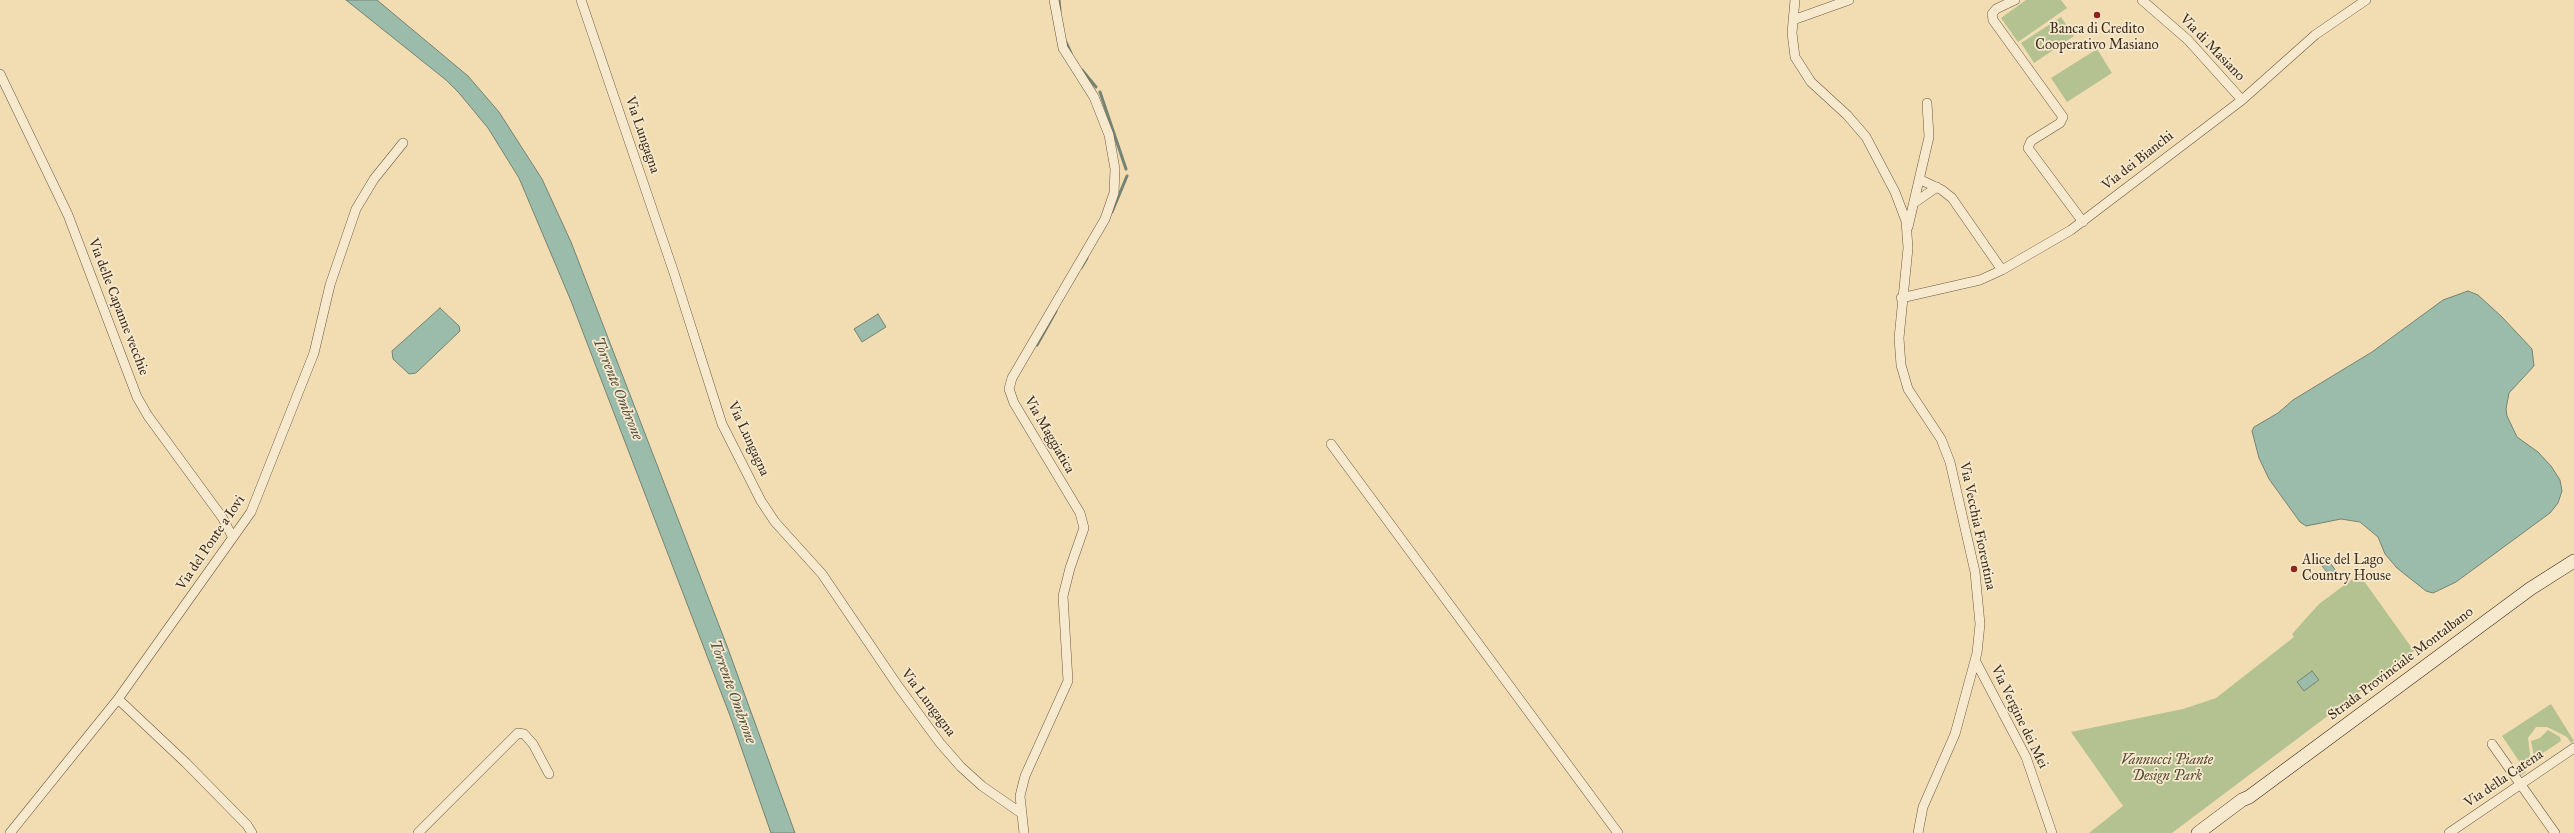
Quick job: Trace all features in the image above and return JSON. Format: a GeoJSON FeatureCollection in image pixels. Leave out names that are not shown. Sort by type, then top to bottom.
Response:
{"type":"FeatureCollection","features":[{"type":"Feature","properties":{"kind":"main road","name":"Strada Provinciale Montalbano"},"geometry":{"type":"LineString","coordinates":[[2198,833],[2530,589],[2574,561]]}},
{"type":"Feature","properties":{"kind":"main road","name":"Strada Provinciale Montalbano"},"geometry":{"type":"LineString","coordinates":[[2210,833],[2246,804],[2249,797]]}},
{"type":"Feature","properties":{"kind":"street","name":"Via Lungagna"},"geometry":{"type":"LineString","coordinates":[[581,0],[674,273],[722,424],[761,501],[774,522],[822,574],[898,686],[940,743],[961,767],[982,786],[1021,813]]}},
{"type":"Feature","properties":{"kind":"street","name":"Via Maggiatica"},"geometry":{"type":"LineString","coordinates":[[1024,833],[1020,796],[1025,776],[1068,681],[1064,596],[1070,568],[1084,528],[1080,513],[1014,403],[1010,389],[1012,378],[1105,219],[1114,193],[1115,169],[1109,135],[1094,97],[1063,48],[1054,0]]}},
{"type":"Feature","properties":{"kind":"street","name":"Via Vecchia Fiorentina"},"geometry":{"type":"LineString","coordinates":[[1795,0],[1792,44],[1800,67],[1811,82],[1858,127],[1872,146],[1899,202],[1907,230],[1908,248],[1901,298],[1899,338],[1904,379],[1946,450],[1958,486],[1975,572],[1980,624],[1975,660],[1955,734],[1923,807],[1918,833]]}},
{"type":"Feature","properties":{"kind":"street"},"geometry":{"type":"LineString","coordinates":[[1793,20],[1849,0]]}},
{"type":"Feature","properties":{"kind":"street"},"geometry":{"type":"LineString","coordinates":[[2015,0],[1996,9],[1992,14],[1993,20],[2063,117],[2060,123],[2030,141],[2028,148],[2083,222]]}},
{"type":"Feature","properties":{"kind":"street","name":"Via di Masiano"},"geometry":{"type":"LineString","coordinates":[[2142,0],[2188,40],[2242,100]]}},
{"type":"Feature","properties":{"kind":"street","name":"Via dei Bianchi"},"geometry":{"type":"LineString","coordinates":[[1901,298],[1970,282],[2002,270],[2083,222],[2242,100],[2315,35],[2366,0]]}},
{"type":"Feature","properties":{"kind":"street","name":"Via delle Capanne vecchie"},"geometry":{"type":"LineString","coordinates":[[0,74],[68,215],[137,397],[148,416],[222,517],[232,536]]}},
{"type":"Feature","properties":{"kind":"street"},"geometry":{"type":"LineString","coordinates":[[1907,230],[1930,131],[1927,103]]}},
{"type":"Feature","properties":{"kind":"street","name":"Via del Ponte a Iovi"},"geometry":{"type":"LineString","coordinates":[[10,833],[118,699],[212,570],[232,536],[246,520],[256,502],[314,353],[330,285],[356,209],[374,179],[403,143]]}},
{"type":"Feature","properties":{"kind":"street"},"geometry":{"type":"LineString","coordinates":[[1919,179],[1937,187],[1952,198],[2002,270]]}},
{"type":"Feature","properties":{"kind":"street"},"geometry":{"type":"LineString","coordinates":[[1914,203],[1937,187]]}},
{"type":"Feature","properties":{"kind":"street"},"geometry":{"type":"LineString","coordinates":[[1330,444],[1618,833]]}},
{"type":"Feature","properties":{"kind":"street","name":"Via Vergine dei Mei"},"geometry":{"type":"LineString","coordinates":[[1975,660],[2026,757],[2052,833]]}},
{"type":"Feature","properties":{"kind":"street"},"geometry":{"type":"LineString","coordinates":[[118,699],[186,763],[252,833]]}},
{"type":"Feature","properties":{"kind":"street"},"geometry":{"type":"LineString","coordinates":[[418,833],[518,733],[524,734],[533,744],[549,774]]}},
{"type":"Feature","properties":{"kind":"street"},"geometry":{"type":"LineString","coordinates":[[2492,744],[2555,833]]}},
{"type":"Feature","properties":{"kind":"street","name":"Via della Catena"},"geometry":{"type":"LineString","coordinates":[[2449,833],[2574,748]]}},
{"type":"Feature","properties":{"kind":"green space"},"geometry":{"type":"Polygon","coordinates":[[[2026,0],[2061,0],[2067,8],[2018,42],[2001,18],[2026,0]]]}},
{"type":"Feature","properties":{"kind":"green space"},"geometry":{"type":"Polygon","coordinates":[[[2061,17],[2074,36],[2034,63],[2021,43],[2061,17]]]}},
{"type":"Feature","properties":{"kind":"green space"},"geometry":{"type":"Polygon","coordinates":[[[2097,49],[2112,73],[2067,102],[2051,78],[2097,49]]]}},
{"type":"Feature","properties":{"kind":"green space","name":"Vannucci Piante Design Park"},"geometry":{"type":"Polygon","coordinates":[[[2359,574],[2414,651],[2172,833],[2089,833],[2123,806],[2071,732],[2183,709],[2216,698],[2294,637],[2292,634],[2319,604],[2359,574]]]}},
{"type":"Feature","properties":{"kind":"green space"},"geometry":{"type":"Polygon","coordinates":[[[2551,704],[2574,741],[2571,743],[2567,737],[2547,727],[2536,727],[2528,738],[2531,761],[2523,767],[2526,772],[2520,776],[2515,769],[2521,764],[2502,736],[2551,704]]]}},
{"type":"Feature","properties":{"kind":"green space"},"geometry":{"type":"Polygon","coordinates":[[[2548,730],[2560,737],[2561,741],[2537,757],[2534,757],[2531,741],[2540,738],[2548,730]]]}},
{"type":"Feature","properties":{"kind":"water","name":"Torrente Ombrone"},"geometry":{"type":"Polygon","coordinates":[[[346,0],[377,0],[468,76],[499,112],[542,179],[571,242],[727,646],[795,833],[771,833],[732,721],[571,301],[519,178],[488,128],[459,93],[446,80],[346,0]]]}},
{"type":"Feature","properties":{"kind":"water"},"geometry":{"type":"Polygon","coordinates":[[[2468,291],[2478,295],[2502,317],[2532,349],[2534,366],[2509,393],[2506,409],[2507,416],[2517,437],[2538,452],[2551,466],[2560,480],[2562,491],[2558,503],[2550,513],[2456,582],[2433,593],[2426,591],[2397,568],[2385,554],[2378,537],[2360,522],[2341,519],[2306,526],[2300,522],[2269,479],[2259,458],[2252,431],[2254,427],[2278,413],[2293,400],[2372,352],[2443,300],[2468,291]]]}},
{"type":"Feature","properties":{"kind":"water"},"geometry":{"type":"Polygon","coordinates":[[[440,308],[459,326],[460,331],[416,373],[409,374],[393,359],[392,351],[440,308]]]}},
{"type":"Feature","properties":{"kind":"water"},"geometry":{"type":"Polygon","coordinates":[[[878,314],[886,327],[862,342],[854,329],[878,314]]]}},
{"type":"Feature","properties":{"kind":"water"},"geometry":{"type":"Polygon","coordinates":[[[2326,557],[2336,571],[2330,576],[2319,562],[2326,557]]]}},
{"type":"Feature","properties":{"kind":"water"},"geometry":{"type":"Polygon","coordinates":[[[2312,671],[2319,680],[2304,691],[2297,682],[2312,671]]]}},
{"type":"Feature","properties":{"kind":"waterway"},"geometry":{"type":"LineString","coordinates":[[1059,0],[1060,11]]}},
{"type":"Feature","properties":{"kind":"waterway"},"geometry":{"type":"LineString","coordinates":[[1066,42],[1071,53]]}},
{"type":"Feature","properties":{"kind":"waterway"},"geometry":{"type":"LineString","coordinates":[[1082,70],[1096,87]]}},
{"type":"Feature","properties":{"kind":"waterway"},"geometry":{"type":"LineString","coordinates":[[1100,92],[1126,169]]}},
{"type":"Feature","properties":{"kind":"waterway"},"geometry":{"type":"LineString","coordinates":[[1112,212],[1127,176]]}},
{"type":"Feature","properties":{"kind":"waterway"},"geometry":{"type":"LineString","coordinates":[[1081,268],[1087,258]]}},
{"type":"Feature","properties":{"kind":"waterway"},"geometry":{"type":"LineString","coordinates":[[1037,345],[1056,311]]}},
{"type":"Feature","properties":{"kind":"place","name":"Banca di Credito Cooperativo Masiano"},"geometry":{"type":"Point","coordinates":[2097,15]}},
{"type":"Feature","properties":{"kind":"place","name":"Alice del Lago Country House"},"geometry":{"type":"Point","coordinates":[2294,569]}}]}
